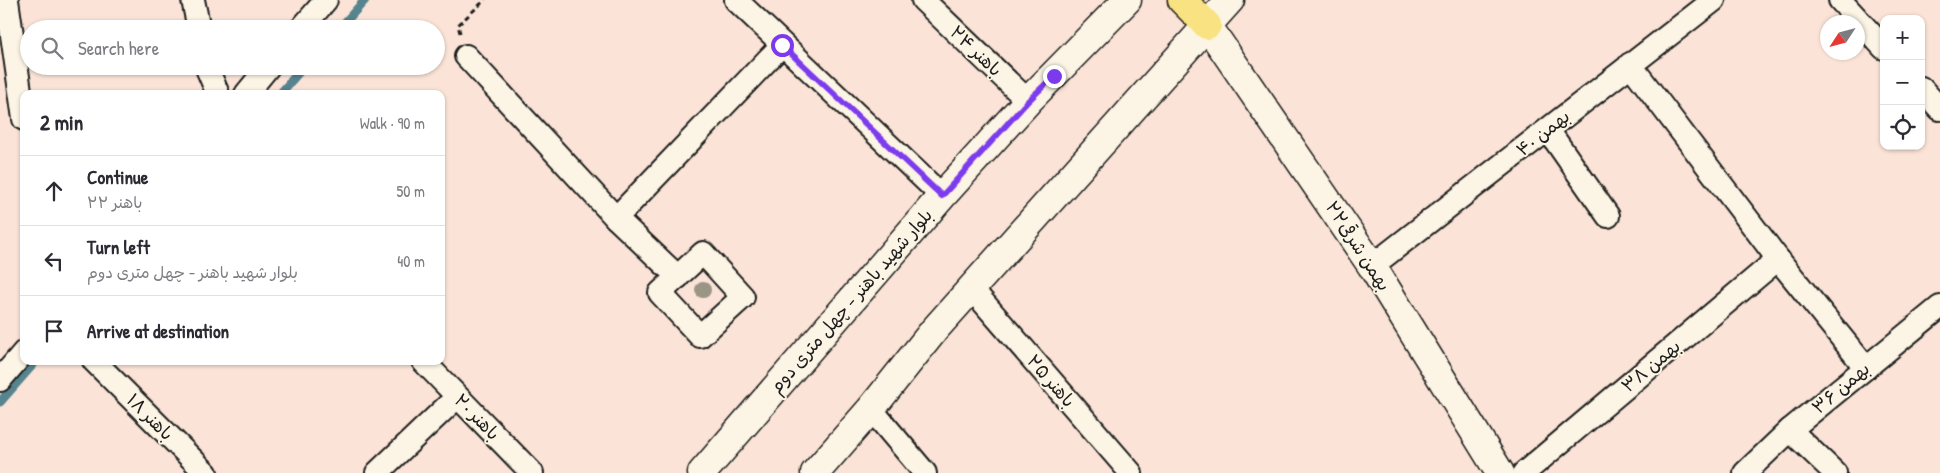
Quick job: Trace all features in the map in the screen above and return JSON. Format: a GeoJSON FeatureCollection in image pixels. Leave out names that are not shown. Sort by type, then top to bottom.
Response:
{"type":"FeatureCollection","features":[{"type":"Feature","properties":{"kind":"main road"},"geometry":{"type":"LineString","coordinates":[[1182,0],[1207,25]]}},
{"type":"Feature","properties":{"kind":"street"},"geometry":{"type":"LineString","coordinates":[[8,0],[20,90]]}},
{"type":"Feature","properties":{"kind":"street"},"geometry":{"type":"LineString","coordinates":[[193,0],[197,20]]}},
{"type":"Feature","properties":{"kind":"street"},"geometry":{"type":"LineString","coordinates":[[309,20],[326,0]]}},
{"type":"Feature","properties":{"kind":"street"},"geometry":{"type":"LineString","coordinates":[[736,0],[942,196]]}},
{"type":"Feature","properties":{"kind":"street","name":"باهنر ۲۴"},"geometry":{"type":"LineString","coordinates":[[923,0],[1028,101]]}},
{"type":"Feature","properties":{"kind":"street"},"geometry":{"type":"LineString","coordinates":[[815,473],[935,329],[1230,0]]}},
{"type":"Feature","properties":{"kind":"street","name":"بهمن ۴۰"},"geometry":{"type":"LineString","coordinates":[[1372,266],[1714,0]]}},
{"type":"Feature","properties":{"kind":"street"},"geometry":{"type":"LineString","coordinates":[[1840,0],[1880,44]]}},
{"type":"Feature","properties":{"kind":"street","name":"بلوار شهید باهنر - چهل متری دوم"},"geometry":{"type":"LineString","coordinates":[[702,473],[942,196],[1121,2]]}},
{"type":"Feature","properties":{"kind":"street","name":"۲۲بهمن شرقی"},"geometry":{"type":"LineString","coordinates":[[1207,25],[1372,266],[1500,473]]}},
{"type":"Feature","properties":{"kind":"street"},"geometry":{"type":"LineString","coordinates":[[616,218],[782,45]]}},
{"type":"Feature","properties":{"kind":"street"},"geometry":{"type":"LineString","coordinates":[[466,56],[616,218],[678,276]]}},
{"type":"Feature","properties":{"kind":"street"},"geometry":{"type":"LineString","coordinates":[[1630,64],[1778,259],[1866,368]]}},
{"type":"Feature","properties":{"kind":"street"},"geometry":{"type":"LineString","coordinates":[[210,75],[216,90]]}},
{"type":"Feature","properties":{"kind":"street"},"geometry":{"type":"LineString","coordinates":[[249,90],[262,75]]}},
{"type":"Feature","properties":{"kind":"street"},"geometry":{"type":"LineString","coordinates":[[1925,92],[1940,108]]}},
{"type":"Feature","properties":{"kind":"street"},"geometry":{"type":"LineString","coordinates":[[1548,130],[1608,216]]}},
{"type":"Feature","properties":{"kind":"street","name":"بهمن ۳۸"},"geometry":{"type":"LineString","coordinates":[[1524,473],[1778,259]]}},
{"type":"Feature","properties":{"kind":"street","name":"باهنر ۲۵"},"geometry":{"type":"LineString","coordinates":[[971,288],[1131,473]]}},
{"type":"Feature","properties":{"kind":"street","name":"بهمن ۳۶"},"geometry":{"type":"LineString","coordinates":[[1745,473],[1790,430],[1940,307]]}},
{"type":"Feature","properties":{"kind":"street"},"geometry":{"type":"LineString","coordinates":[[0,380],[20,357]]}},
{"type":"Feature","properties":{"kind":"street","name":"باهنر ۱۸"},"geometry":{"type":"LineString","coordinates":[[98,365],[206,473]]}},
{"type":"Feature","properties":{"kind":"street","name":"باهنر ۲۰"},"geometry":{"type":"LineString","coordinates":[[427,365],[532,473]]}},
{"type":"Feature","properties":{"kind":"street"},"geometry":{"type":"LineString","coordinates":[[378,473],[457,397]]}},
{"type":"Feature","properties":{"kind":"street"},"geometry":{"type":"LineString","coordinates":[[871,408],[924,473]]}},
{"type":"Feature","properties":{"kind":"street"},"geometry":{"type":"LineString","coordinates":[[1790,430],[1835,473]]}},
{"type":"Feature","properties":{"kind":"path"},"geometry":{"type":"LineString","coordinates":[[466,56],[458,25],[485,0]]}},
{"type":"Feature","properties":{"kind":"waterway"},"geometry":{"type":"LineString","coordinates":[[347,20],[365,0]]}},
{"type":"Feature","properties":{"kind":"waterway"},"geometry":{"type":"LineString","coordinates":[[283,90],[296,75]]}},
{"type":"Feature","properties":{"kind":"waterway"},"geometry":{"type":"LineString","coordinates":[[0,402],[32,365]]}},
{"type":"Feature","properties":{"kind":"route"},"geometry":{"type":"LineString","coordinates":[[782,45],[942,196],[1028,101],[1054,76]]}}]}
